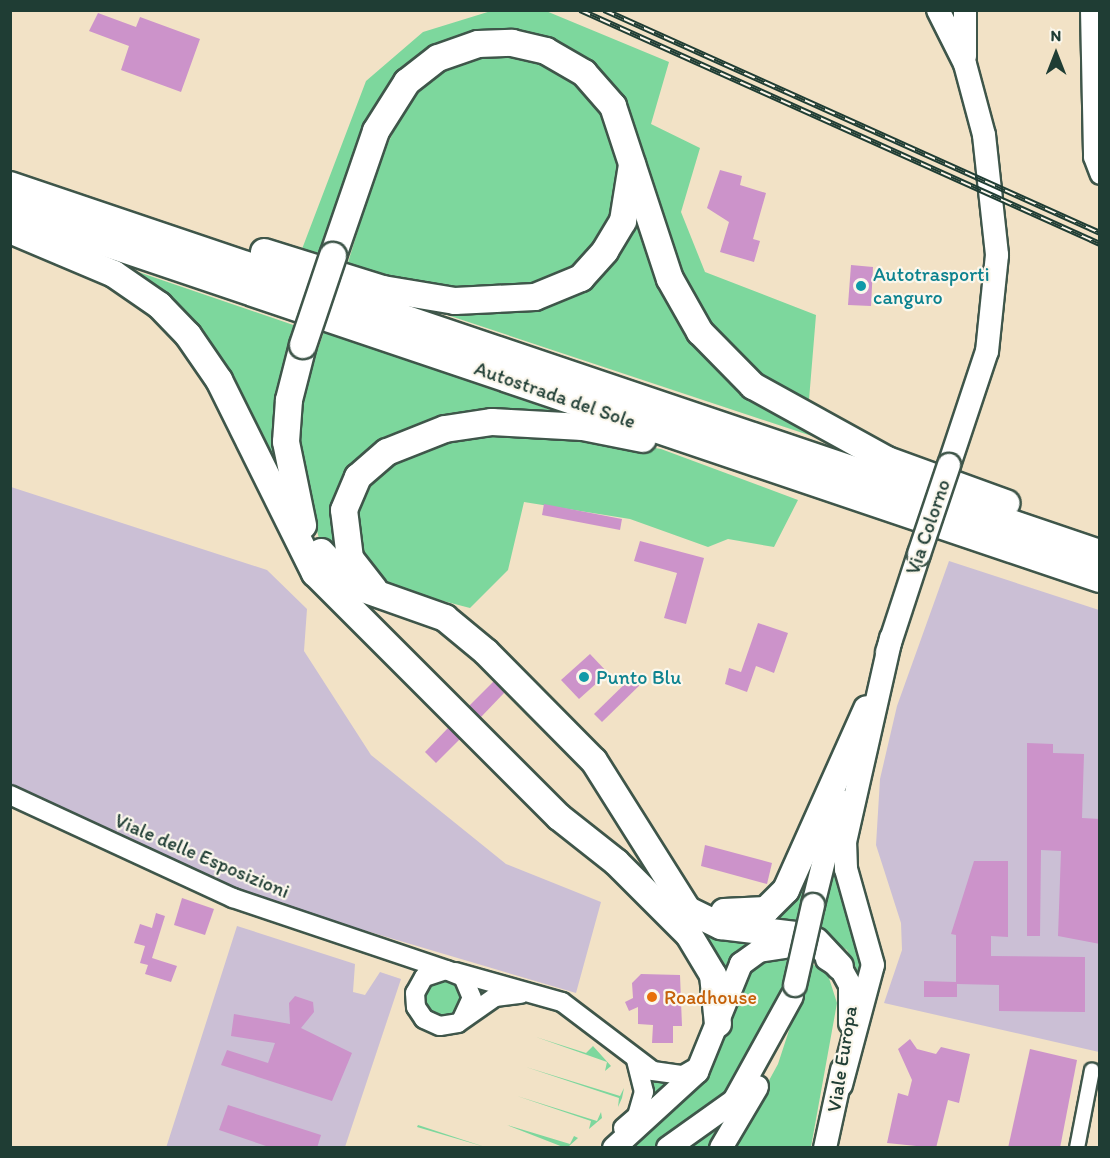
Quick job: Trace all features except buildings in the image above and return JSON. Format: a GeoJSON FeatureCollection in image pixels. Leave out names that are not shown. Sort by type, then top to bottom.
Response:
{"type":"FeatureCollection","features":[{"type":"Feature","properties":{"kind":"highway"},"geometry":{"type":"LineString","coordinates":[[330,591],[293,494],[286,442],[290,393],[303,345],[333,256],[389,104],[422,69],[463,48],[519,44],[578,68],[613,106],[670,279],[700,332],[753,386],[887,460],[1100,537]]}},
{"type":"Feature","properties":{"kind":"highway"},"geometry":{"type":"LineString","coordinates":[[138,228],[171,226],[383,289],[455,301],[535,297],[581,278],[605,251],[623,221],[633,162]]}},
{"type":"Feature","properties":{"kind":"highway","name":"Autostrada del Sole"},"geometry":{"type":"LineString","coordinates":[[10,185],[1100,553]]}},
{"type":"Feature","properties":{"kind":"highway","name":"Autostrada del Sole"},"geometry":{"type":"LineString","coordinates":[[10,211],[1100,579]]}},
{"type":"Feature","properties":{"kind":"highway"},"geometry":{"type":"LineString","coordinates":[[10,230],[126,281],[188,335],[226,393],[303,554],[330,591],[559,817],[616,862],[689,935],[713,975],[718,1024]]}},
{"type":"Feature","properties":{"kind":"highway"},"geometry":{"type":"LineString","coordinates":[[385,596],[353,565],[344,510],[366,469],[400,444],[445,429],[492,422],[583,427],[664,443],[691,441]]}},
{"type":"Feature","properties":{"kind":"highway"},"geometry":{"type":"LineString","coordinates":[[309,538],[345,580],[445,618],[494,660],[594,761],[647,852],[682,904],[696,915],[721,926],[804,943],[840,967]]}},
{"type":"Feature","properties":{"kind":"highway"},"geometry":{"type":"LineString","coordinates":[[647,852],[714,909],[744,914],[766,910],[792,879],[836,769],[867,709]]}},
{"type":"Feature","properties":{"kind":"main road","name":"Via Colorno"},"geometry":{"type":"LineString","coordinates":[[794,990],[813,905],[867,709],[981,377],[996,289],[988,161],[965,64],[938,10]]}},
{"type":"Feature","properties":{"kind":"main road","name":"Via Colorno"},"geometry":{"type":"LineString","coordinates":[[965,10],[965,64]]}},
{"type":"Feature","properties":{"kind":"main road"},"geometry":{"type":"LineString","coordinates":[[841,1086],[873,965],[846,869],[845,842],[891,638]]}},
{"type":"Feature","properties":{"kind":"main road"},"geometry":{"type":"LineString","coordinates":[[614,1148],[675,1097],[702,1065],[741,964],[765,949],[804,943]]}},
{"type":"Feature","properties":{"kind":"main road","name":"Viale Europa"},"geometry":{"type":"LineString","coordinates":[[827,1142],[841,1086],[852,1002],[840,967]]}},
{"type":"Feature","properties":{"kind":"main road"},"geometry":{"type":"LineString","coordinates":[[668,1148],[734,1101],[794,990]]}},
{"type":"Feature","properties":{"kind":"main road"},"geometry":{"type":"LineString","coordinates":[[721,1148],[760,1081],[794,990]]}},
{"type":"Feature","properties":{"kind":"street"},"geometry":{"type":"LineString","coordinates":[[1090,10],[1094,157],[1100,176]]}},
{"type":"Feature","properties":{"kind":"street","name":"Viale delle Esposizioni"},"geometry":{"type":"LineString","coordinates":[[10,795],[233,898],[453,971],[534,994],[584,1013],[636,1060],[673,1076],[702,1065]]}},
{"type":"Feature","properties":{"kind":"street","name":"Viale delle Esposizioni"},"geometry":{"type":"LineString","coordinates":[[381,947],[411,966],[417,989],[416,1007],[428,1022],[443,1026],[462,1019],[495,997],[534,994]]}},
{"type":"Feature","properties":{"kind":"street"},"geometry":{"type":"LineString","coordinates":[[417,989],[428,974],[453,971],[471,993],[462,1019]]}},
{"type":"Feature","properties":{"kind":"street"},"geometry":{"type":"LineString","coordinates":[[606,1148],[641,1106],[644,1092],[636,1060]]}},
{"type":"Feature","properties":{"kind":"street"},"geometry":{"type":"LineString","coordinates":[[1077,1148],[1092,1070]]}},
{"type":"Feature","properties":{"kind":"shaded area"},"geometry":{"type":"Polygon","coordinates":[[[11,487],[267,570],[307,609],[304,651],[371,755],[506,864],[601,902],[576,993],[248,896],[11,789],[11,487]]]}},
{"type":"Feature","properties":{"kind":"shaded area"},"geometry":{"type":"Polygon","coordinates":[[[949,561],[1099,610],[1099,1052],[884,1003],[902,950],[901,923],[876,845],[880,779],[897,706],[949,561]]]}},
{"type":"Feature","properties":{"kind":"shaded area"},"geometry":{"type":"Polygon","coordinates":[[[237,926],[355,964],[353,992],[365,995],[380,972],[401,979],[345,1147],[166,1148],[237,926]]]}},
{"type":"Feature","properties":{"kind":"green space"},"geometry":{"type":"Polygon","coordinates":[[[491,11],[546,11],[669,62],[651,124],[700,148],[681,212],[705,272],[816,315],[808,412],[755,380],[711,336],[676,278],[615,97],[493,39],[399,83],[327,258],[302,249],[366,81],[423,32],[491,11]]]}},
{"type":"Feature","properties":{"kind":"green space"},"geometry":{"type":"Polygon","coordinates":[[[497,55],[539,61],[575,80],[603,107],[621,145],[624,189],[610,236],[569,277],[496,296],[418,290],[346,269],[379,162],[411,95],[449,65],[497,55]]]}},
{"type":"Feature","properties":{"kind":"green space"},"geometry":{"type":"Polygon","coordinates":[[[636,200],[678,312],[854,450],[414,304],[566,296],[636,200]]]}},
{"type":"Feature","properties":{"kind":"green space"},"geometry":{"type":"Polygon","coordinates":[[[112,263],[305,329],[288,383],[295,525],[247,418],[112,263]]]}},
{"type":"Feature","properties":{"kind":"green space"},"geometry":{"type":"Polygon","coordinates":[[[324,332],[598,426],[532,416],[371,458],[341,561],[320,542],[296,454],[302,393],[324,332]]]}},
{"type":"Feature","properties":{"kind":"green space"},"geometry":{"type":"Polygon","coordinates":[[[494,429],[557,431],[661,449],[798,500],[774,547],[728,539],[708,547],[630,519],[524,502],[508,570],[470,608],[378,584],[365,571],[351,513],[365,481],[397,457],[439,438],[494,429]]]}},
{"type":"Feature","properties":{"kind":"green space"},"geometry":{"type":"Polygon","coordinates":[[[821,824],[796,927],[752,919],[821,824]]]}},
{"type":"Feature","properties":{"kind":"green space"},"geometry":{"type":"Polygon","coordinates":[[[839,831],[863,938],[861,978],[847,950],[818,931],[839,831]]]}},
{"type":"Feature","properties":{"kind":"green space"},"geometry":{"type":"Polygon","coordinates":[[[704,932],[759,941],[727,976],[704,932]]]}},
{"type":"Feature","properties":{"kind":"green space"},"geometry":{"type":"Polygon","coordinates":[[[790,957],[787,983],[736,1090],[657,1147],[628,1148],[706,1075],[751,962],[790,957]]]}},
{"type":"Feature","properties":{"kind":"green space"},"geometry":{"type":"Polygon","coordinates":[[[811,963],[828,975],[837,1003],[811,1147],[732,1148],[778,1064],[811,963]]]}},
{"type":"Feature","properties":{"kind":"green space"},"geometry":{"type":"Polygon","coordinates":[[[443,979],[456,985],[462,998],[456,1011],[443,1017],[430,1011],[424,998],[430,985],[443,979]]]}},
{"type":"Feature","properties":{"kind":"green space"},"geometry":{"type":"Polygon","coordinates":[[[536,1037],[586,1053],[593,1046],[611,1066],[605,1071],[607,1062],[536,1037]]]}},
{"type":"Feature","properties":{"kind":"green space"},"geometry":{"type":"Polygon","coordinates":[[[526,1067],[620,1096],[624,1088],[622,1098],[618,1107],[619,1098],[526,1067]]]}},
{"type":"Feature","properties":{"kind":"green space"},"geometry":{"type":"Polygon","coordinates":[[[646,1074],[670,1082],[649,1107],[646,1074]]]}},
{"type":"Feature","properties":{"kind":"green space"},"geometry":{"type":"Polygon","coordinates":[[[517,1096],[597,1121],[601,1112],[602,1118],[589,1129],[591,1121],[517,1096]]]}},
{"type":"Feature","properties":{"kind":"green space"},"geometry":{"type":"Polygon","coordinates":[[[727,1116],[710,1147],[677,1148],[727,1116]]]}},
{"type":"Feature","properties":{"kind":"green space"},"geometry":{"type":"Polygon","coordinates":[[[418,1125],[485,1147],[417,1127],[418,1125]]]}},
{"type":"Feature","properties":{"kind":"green space"},"geometry":{"type":"Polygon","coordinates":[[[507,1125],[570,1144],[574,1136],[578,1138],[568,1147],[563,1147],[507,1125]]]}},
{"type":"Feature","properties":{"kind":"railway"},"geometry":{"type":"LineString","coordinates":[[580,10],[1100,244]]}},
{"type":"Feature","properties":{"kind":"railway"},"geometry":{"type":"LineString","coordinates":[[604,10],[1100,233]]}},
{"type":"Feature","properties":{"kind":"place","name":"Autotrasporti canguro"},"geometry":{"type":"Point","coordinates":[861,286]}},
{"type":"Feature","properties":{"kind":"place","name":"Punto Blu"},"geometry":{"type":"Point","coordinates":[584,677]}},
{"type":"Feature","properties":{"kind":"place","name":"Roadhouse"},"geometry":{"type":"Point","coordinates":[652,997]}}]}
